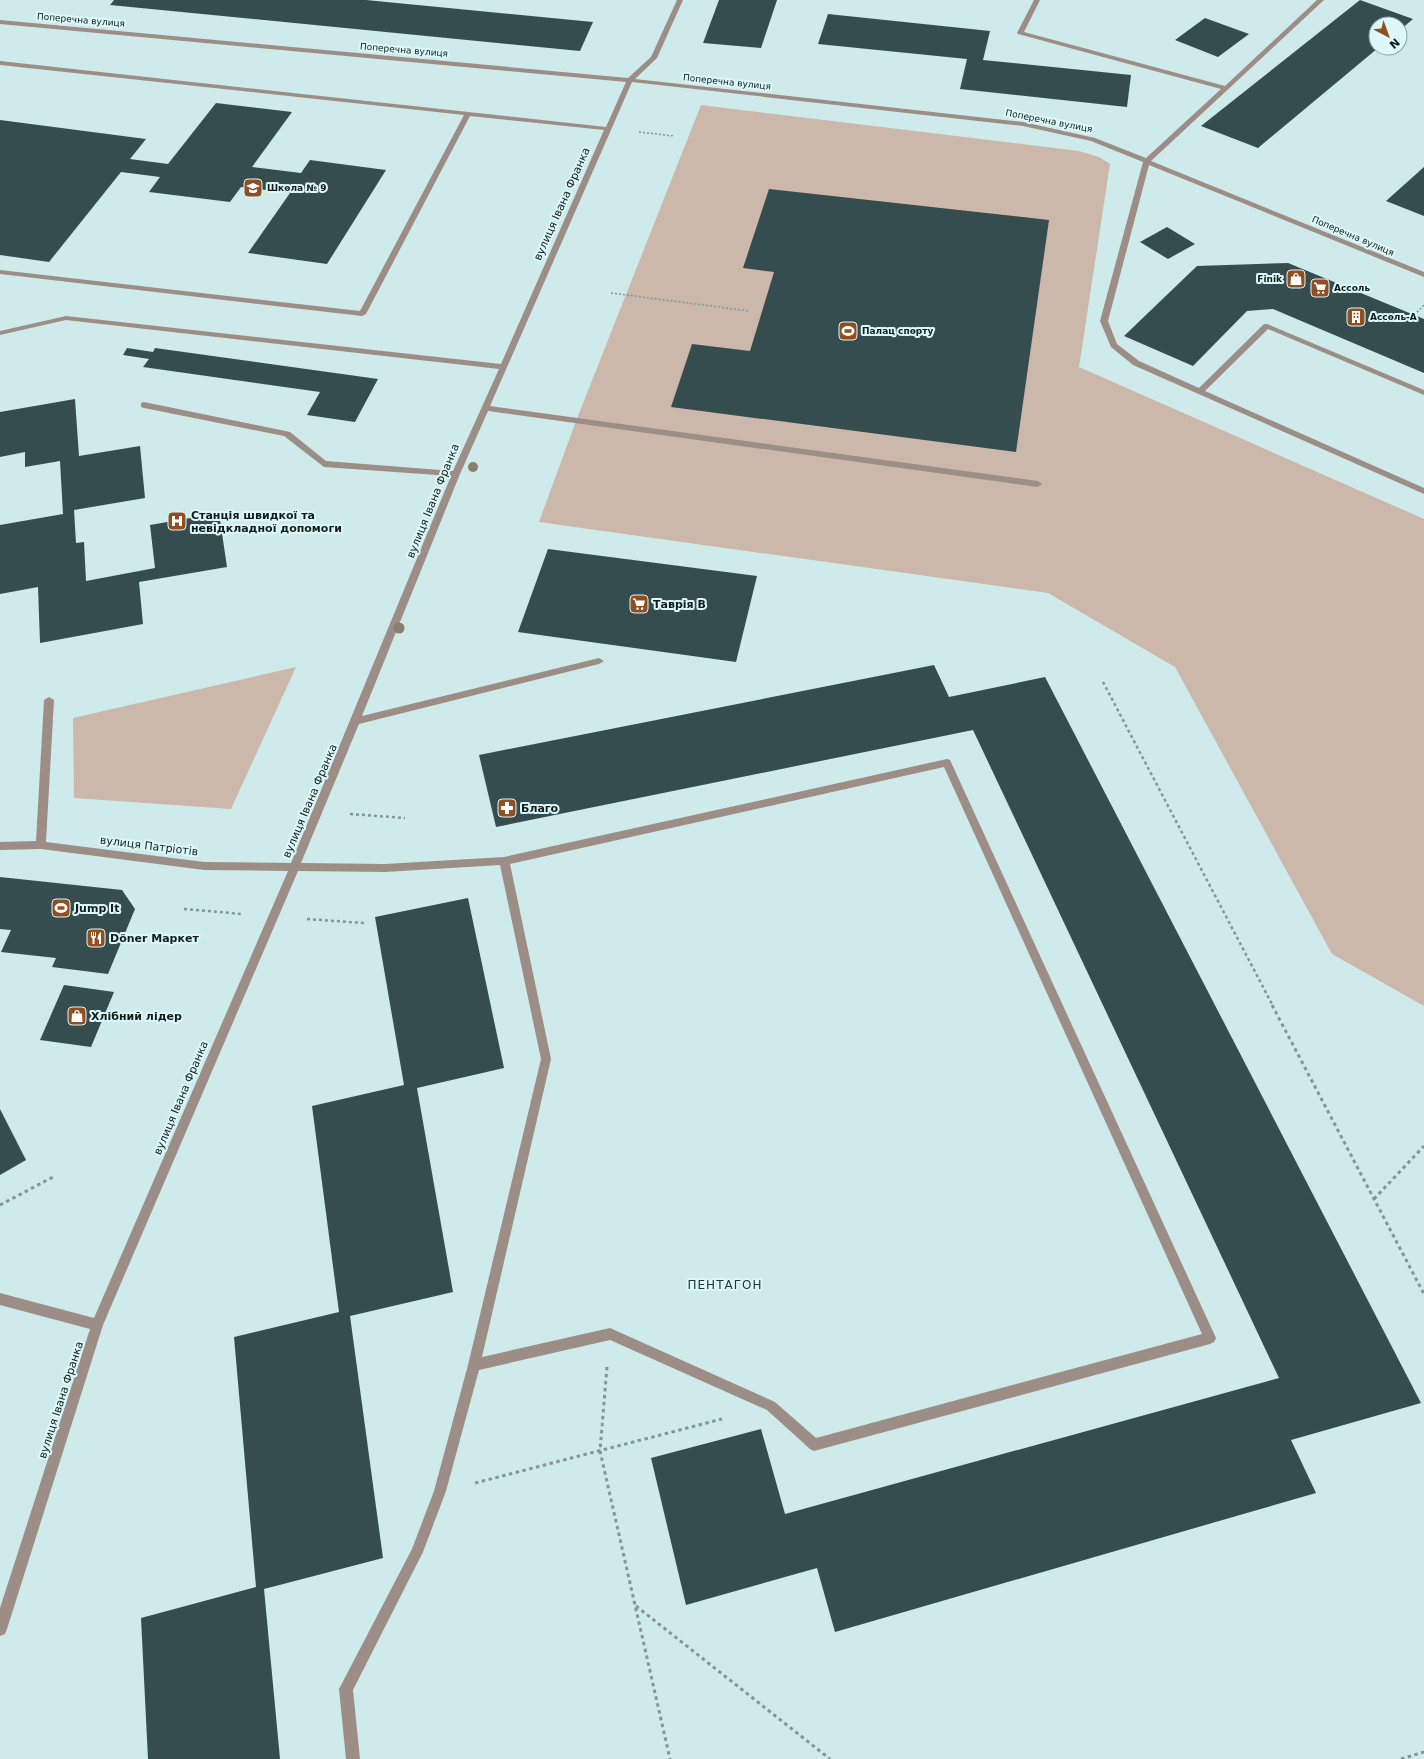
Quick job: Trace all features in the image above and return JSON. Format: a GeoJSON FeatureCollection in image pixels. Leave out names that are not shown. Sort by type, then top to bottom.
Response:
{"type":"FeatureCollection","features":[{"type":"Feature","properties":{"kind":"street","name":"вулиця Івана Франка"},"geometry":{"type":"LineString","coordinates":[[0,1629],[97,1325],[295,866],[356,721],[456,474],[503,367],[630,80],[654,58],[680,0]]}},
{"type":"Feature","properties":{"kind":"street"},"geometry":{"type":"LineString","coordinates":[[1037,0],[1020,33],[1226,88]]}},
{"type":"Feature","properties":{"kind":"street"},"geometry":{"type":"LineString","coordinates":[[1320,0],[1147,161],[1104,321],[1114,345],[1136,363],[1424,491]]}},
{"type":"Feature","properties":{"kind":"street","name":"Поперечна вулиця"},"geometry":{"type":"LineString","coordinates":[[0,22],[630,80],[1023,124],[1093,139],[1424,275]]}},
{"type":"Feature","properties":{"kind":"street"},"geometry":{"type":"LineString","coordinates":[[0,63],[609,129]]}},
{"type":"Feature","properties":{"kind":"street"},"geometry":{"type":"LineString","coordinates":[[0,272],[362,314],[468,114]]}},
{"type":"Feature","properties":{"kind":"street"},"geometry":{"type":"LineString","coordinates":[[0,333],[66,318],[503,367]]}},
{"type":"Feature","properties":{"kind":"street"},"geometry":{"type":"LineString","coordinates":[[1200,391],[1267,326],[1424,393]]}},
{"type":"Feature","properties":{"kind":"street"},"geometry":{"type":"LineString","coordinates":[[144,405],[287,434],[324,464],[456,474]]}},
{"type":"Feature","properties":{"kind":"street"},"geometry":{"type":"LineString","coordinates":[[485,408],[1038,484]]}},
{"type":"Feature","properties":{"kind":"street"},"geometry":{"type":"LineString","coordinates":[[356,721],[600,661]]}},
{"type":"Feature","properties":{"kind":"street"},"geometry":{"type":"LineString","coordinates":[[42,845],[49,700]]}},
{"type":"Feature","properties":{"kind":"street","name":"вулиця Патріотів"},"geometry":{"type":"LineString","coordinates":[[0,846],[42,845],[204,866],[385,868],[504,861],[947,763],[1210,1338],[814,1445],[771,1406]]}},
{"type":"Feature","properties":{"kind":"street"},"geometry":{"type":"LineString","coordinates":[[353,1759],[346,1689],[417,1552],[440,1491],[474,1366],[546,1060],[504,861]]}},
{"type":"Feature","properties":{"kind":"street"},"geometry":{"type":"LineString","coordinates":[[0,1299],[97,1325]]}},
{"type":"Feature","properties":{"kind":"street"},"geometry":{"type":"LineString","coordinates":[[474,1366],[610,1334],[771,1406]]}},
{"type":"Feature","properties":{"kind":"path"},"geometry":{"type":"LineString","coordinates":[[638,132],[674,136]]}},
{"type":"Feature","properties":{"kind":"path"},"geometry":{"type":"LineString","coordinates":[[610,293],[750,311]]}},
{"type":"Feature","properties":{"kind":"path"},"geometry":{"type":"LineString","coordinates":[[1414,315],[1424,305]]}},
{"type":"Feature","properties":{"kind":"path"},"geometry":{"type":"LineString","coordinates":[[1103,682],[1424,1294]]}},
{"type":"Feature","properties":{"kind":"path"},"geometry":{"type":"LineString","coordinates":[[349,814],[405,818]]}},
{"type":"Feature","properties":{"kind":"path"},"geometry":{"type":"LineString","coordinates":[[184,909],[246,914]]}},
{"type":"Feature","properties":{"kind":"path"},"geometry":{"type":"LineString","coordinates":[[305,919],[364,923]]}},
{"type":"Feature","properties":{"kind":"path"},"geometry":{"type":"LineString","coordinates":[[1374,1199],[1424,1146]]}},
{"type":"Feature","properties":{"kind":"path"},"geometry":{"type":"LineString","coordinates":[[0,1205],[55,1176]]}},
{"type":"Feature","properties":{"kind":"path"},"geometry":{"type":"LineString","coordinates":[[610,1334],[600,1451],[670,1759]]}},
{"type":"Feature","properties":{"kind":"path"},"geometry":{"type":"LineString","coordinates":[[440,1491],[771,1406]]}},
{"type":"Feature","properties":{"kind":"path"},"geometry":{"type":"LineString","coordinates":[[635,1605],[830,1759]]}},
{"type":"Feature","properties":{"kind":"path"},"geometry":{"type":"LineString","coordinates":[[1401,1759],[1424,1752]]}},
{"type":"Feature","properties":{"kind":"shaded area","name":"Палац спорту"},"geometry":{"type":"Polygon","coordinates":[[[701,105],[1079,151],[1099,157],[1110,164],[1079,367],[1424,519],[1424,1006],[1332,954],[1175,667],[1048,593],[539,522],[576,421],[701,105]]]}},
{"type":"Feature","properties":{"kind":"shaded area"},"geometry":{"type":"Polygon","coordinates":[[[296,667],[231,809],[74,798],[73,718],[296,667]]]}},
{"type":"Feature","properties":{"kind":"building"},"geometry":{"type":"Polygon","coordinates":[[[114,0],[366,0],[593,22],[580,51],[110,5],[114,0]]]}},
{"type":"Feature","properties":{"kind":"building"},"geometry":{"type":"Polygon","coordinates":[[[719,0],[777,0],[761,48],[703,43],[719,0]]]}},
{"type":"Feature","properties":{"kind":"building"},"geometry":{"type":"Polygon","coordinates":[[[1360,0],[1405,16],[1368,16],[1368,56],[1258,148],[1201,126],[1360,0]]]}},
{"type":"Feature","properties":{"kind":"building"},"geometry":{"type":"Polygon","coordinates":[[[828,14],[990,31],[983,60],[1131,75],[1127,107],[960,89],[967,59],[818,44],[828,14]]]}},
{"type":"Feature","properties":{"kind":"building"},"geometry":{"type":"Polygon","coordinates":[[[1408,17],[1413,19],[1408,23],[1408,17]]]}},
{"type":"Feature","properties":{"kind":"building"},"geometry":{"type":"Polygon","coordinates":[[[1205,18],[1249,34],[1218,57],[1175,40],[1205,18]]]}},
{"type":"Feature","properties":{"kind":"building"},"geometry":{"type":"Polygon","coordinates":[[[216,103],[292,112],[252,167],[301,173],[310,160],[386,170],[327,264],[248,253],[290,193],[241,187],[230,202],[149,192],[160,177],[121,172],[49,262],[0,255],[0,120],[146,139],[130,159],[168,164],[216,103]]]}},
{"type":"Feature","properties":{"kind":"building"},"geometry":{"type":"Polygon","coordinates":[[[1424,167],[1424,216],[1386,201],[1424,167]]]}},
{"type":"Feature","properties":{"kind":"building"},"geometry":{"type":"Polygon","coordinates":[[[769,189],[1049,220],[1016,452],[671,407],[692,344],[750,351],[774,272],[743,268],[769,189]]]}},
{"type":"Feature","properties":{"kind":"building"},"geometry":{"type":"Polygon","coordinates":[[[1167,227],[1195,244],[1168,259],[1140,242],[1167,227]]]}},
{"type":"Feature","properties":{"kind":"building","name":"Ассоль-А"},"geometry":{"type":"Polygon","coordinates":[[[1288,263],[1424,319],[1424,373],[1273,309],[1247,311],[1193,366],[1124,336],[1197,266],[1288,263]]]}},
{"type":"Feature","properties":{"kind":"building"},"geometry":{"type":"Polygon","coordinates":[[[127,348],[153,352],[155,348],[378,379],[355,422],[307,415],[320,392],[143,367],[149,359],[123,355],[127,348]]]}},
{"type":"Feature","properties":{"kind":"building"},"geometry":{"type":"Polygon","coordinates":[[[75,399],[79,456],[140,446],[145,498],[74,510],[76,543],[84,542],[86,581],[155,568],[150,525],[219,513],[227,567],[139,582],[143,624],[40,643],[38,587],[0,594],[0,525],[63,514],[60,461],[25,467],[25,452],[0,457],[0,412],[75,399]]]}},
{"type":"Feature","properties":{"kind":"building","name":"Таврія В"},"geometry":{"type":"Polygon","coordinates":[[[548,549],[757,576],[736,662],[518,632],[548,549]]]}},
{"type":"Feature","properties":{"kind":"building"},"geometry":{"type":"Polygon","coordinates":[[[934,665],[949,697],[1045,677],[1421,1403],[1291,1440],[1316,1493],[835,1632],[817,1568],[686,1605],[651,1458],[761,1429],[785,1514],[1279,1378],[973,730],[496,827],[479,755],[934,665]]]}},
{"type":"Feature","properties":{"kind":"building"},"geometry":{"type":"Polygon","coordinates":[[[0,877],[122,890],[135,909],[108,974],[52,967],[56,958],[1,952],[11,930],[0,929],[0,877]]]}},
{"type":"Feature","properties":{"kind":"building"},"geometry":{"type":"Polygon","coordinates":[[[468,898],[504,1068],[417,1088],[453,1292],[350,1316],[383,1558],[264,1589],[280,1759],[148,1759],[141,1618],[256,1587],[234,1337],[339,1312],[312,1106],[404,1085],[375,917],[468,898]]]}},
{"type":"Feature","properties":{"kind":"building","name":"Хлібний лідер"},"geometry":{"type":"Polygon","coordinates":[[[64,985],[114,992],[91,1047],[40,1040],[64,985]]]}},
{"type":"Feature","properties":{"kind":"building"},"geometry":{"type":"Polygon","coordinates":[[[0,1109],[26,1160],[0,1175],[0,1109]]]}},
{"type":"Feature","properties":{"kind":"place","name":"Школа № 9"},"geometry":{"type":"Point","coordinates":[253,188]}},
{"type":"Feature","properties":{"kind":"place","name":"Finik"},"geometry":{"type":"Point","coordinates":[1296,279]}},
{"type":"Feature","properties":{"kind":"place","name":"Ассоль"},"geometry":{"type":"Point","coordinates":[1320,288]}},
{"type":"Feature","properties":{"kind":"place","name":"Ассоль-А"},"geometry":{"type":"Point","coordinates":[1356,317]}},
{"type":"Feature","properties":{"kind":"place","name":"Палац спорту"},"geometry":{"type":"Point","coordinates":[848,331]}},
{"type":"Feature","properties":{"kind":"place","name":"Станція швидкої та невідкладної допомоги"},"geometry":{"type":"Point","coordinates":[177,521]}},
{"type":"Feature","properties":{"kind":"place","name":"Таврія В"},"geometry":{"type":"Point","coordinates":[639,604]}},
{"type":"Feature","properties":{"kind":"place","name":"Благо"},"geometry":{"type":"Point","coordinates":[507,808]}},
{"type":"Feature","properties":{"kind":"place","name":"Jump It"},"geometry":{"type":"Point","coordinates":[61,908]}},
{"type":"Feature","properties":{"kind":"place","name":"Döner Маркет"},"geometry":{"type":"Point","coordinates":[96,938]}},
{"type":"Feature","properties":{"kind":"place","name":"Хлібний лідер"},"geometry":{"type":"Point","coordinates":[77,1016]}},
{"type":"Feature","properties":{"kind":"district","name":"ПЕНТАГОН"},"geometry":{"type":"Point","coordinates":[725,1285]}}]}
